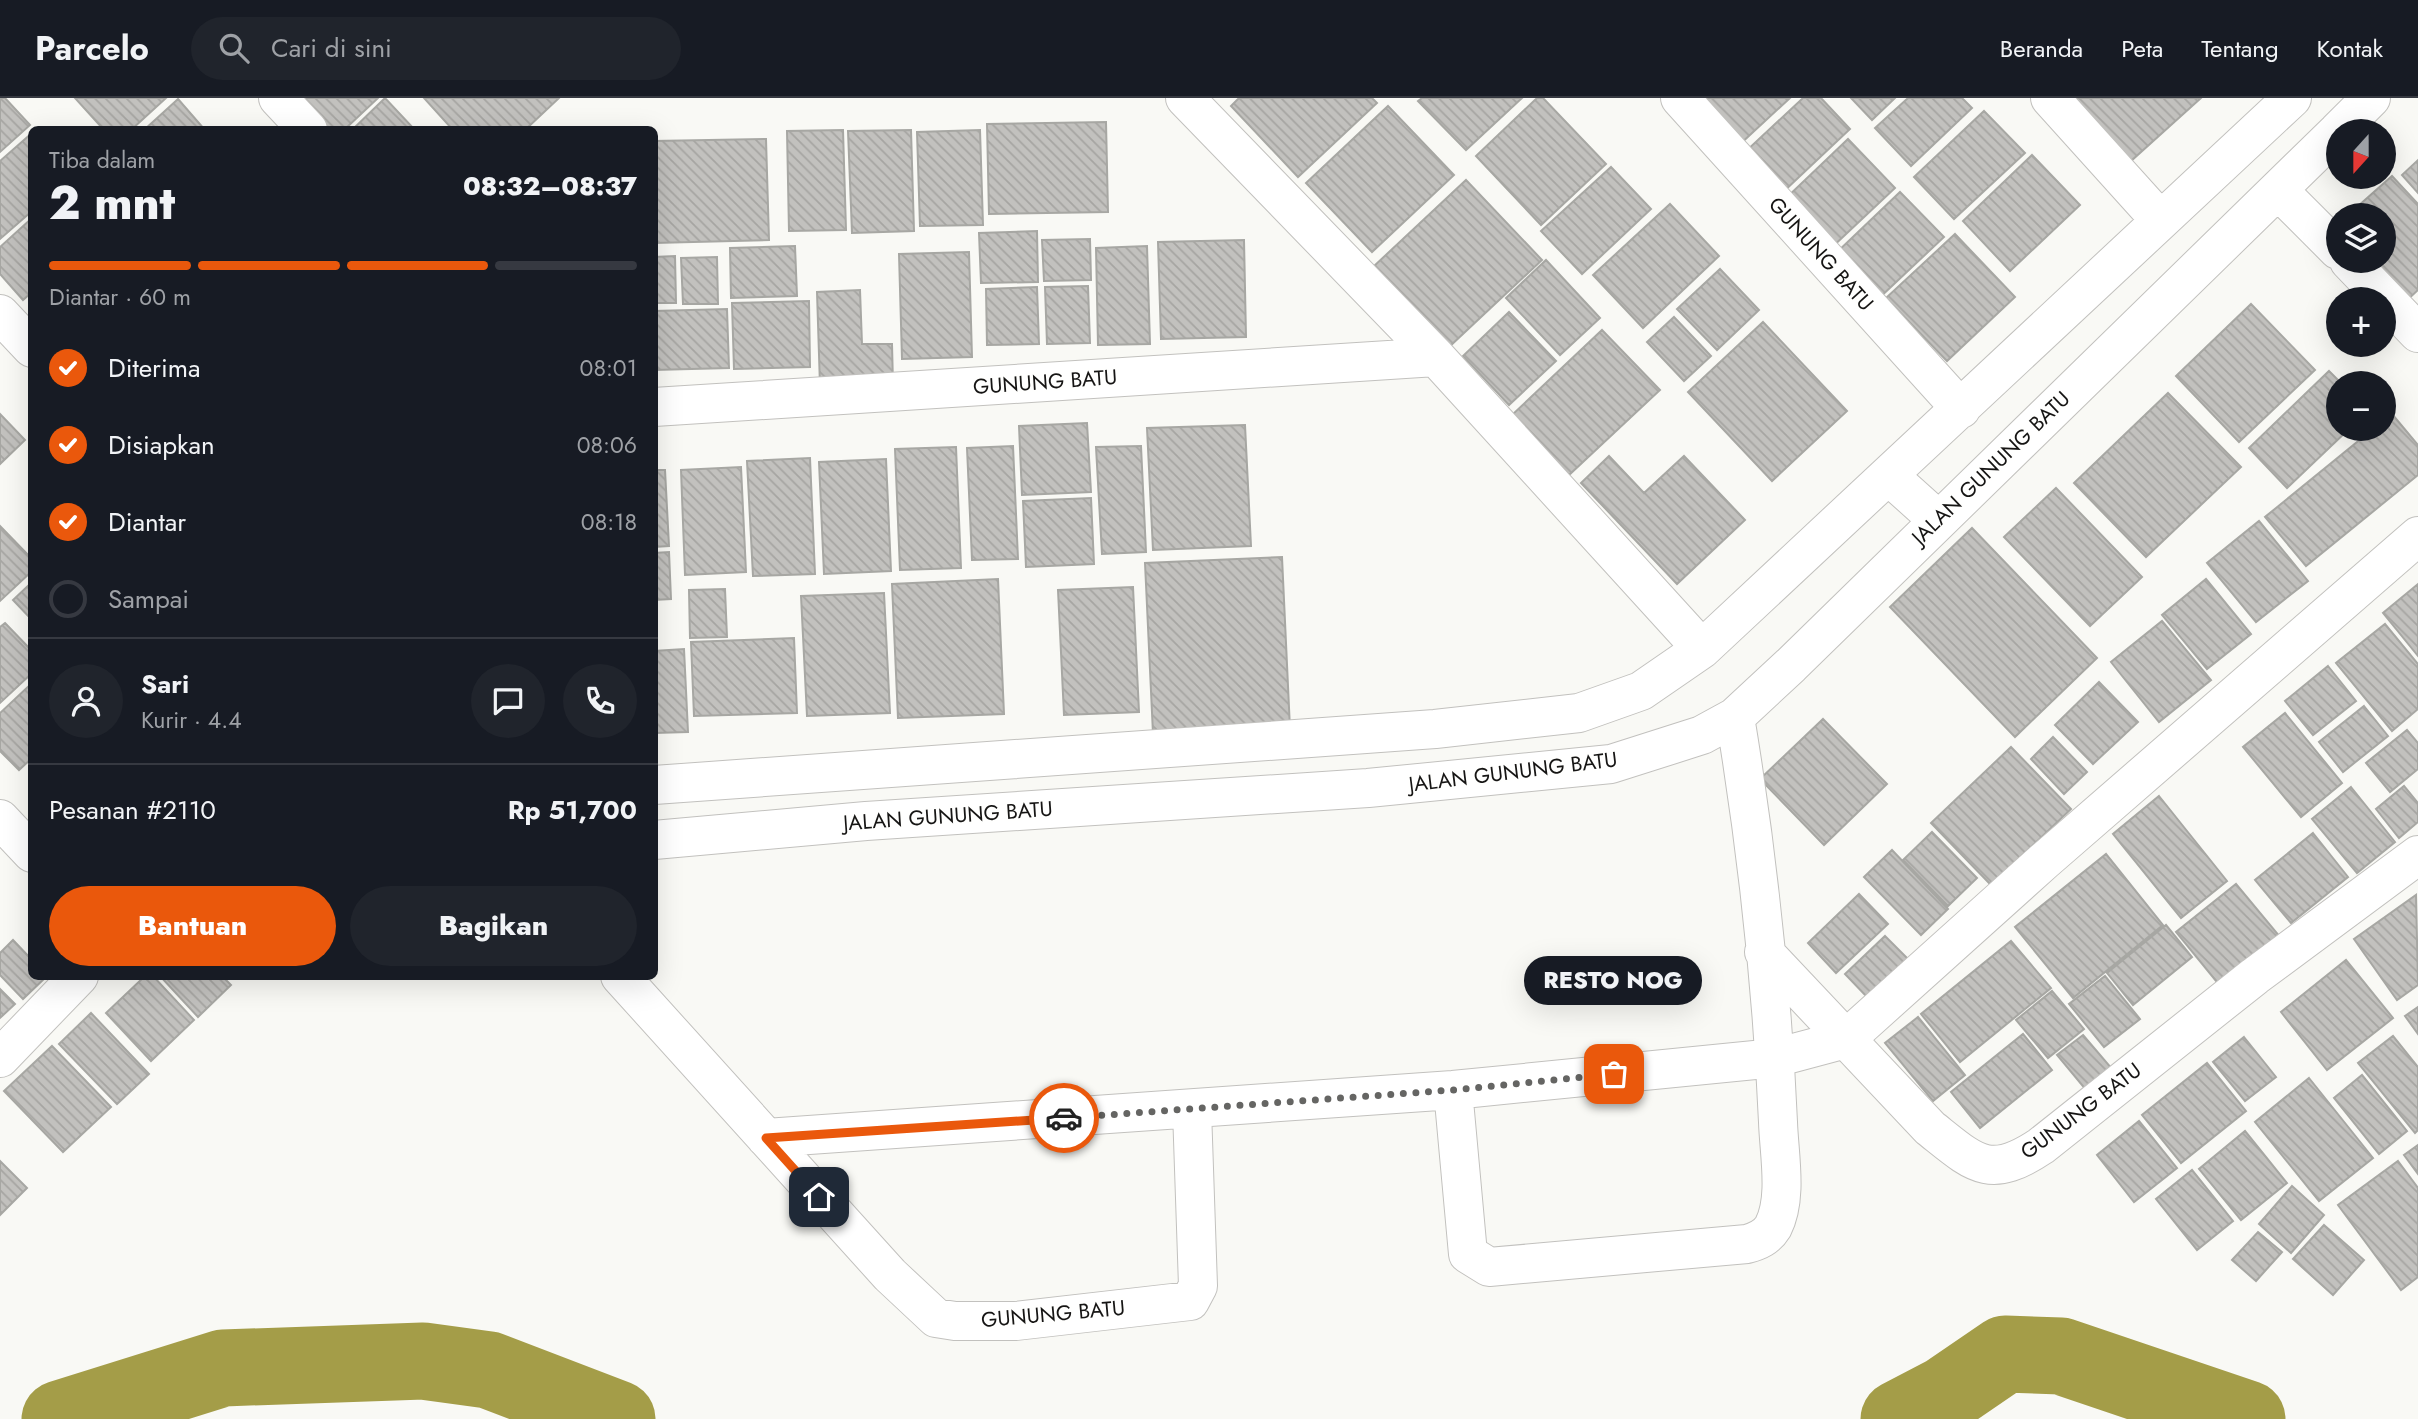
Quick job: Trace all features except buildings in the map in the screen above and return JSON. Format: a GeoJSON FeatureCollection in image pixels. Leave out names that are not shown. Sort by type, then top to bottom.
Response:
{"type":"FeatureCollection","features":[{"type":"Feature","properties":{"kind":"street"},"geometry":{"type":"LineString","coordinates":[[278,98],[304,126]]}},
{"type":"Feature","properties":{"kind":"street"},"geometry":{"type":"LineString","coordinates":[[1185,98],[1436,356],[1702,649]]}},
{"type":"Feature","properties":{"kind":"street","name":"GUNUNG BATU"},"geometry":{"type":"LineString","coordinates":[[1680,98],[1961,409]]}},
{"type":"Feature","properties":{"kind":"street"},"geometry":{"type":"LineString","coordinates":[[2050,98],[2160,220]]}},
{"type":"Feature","properties":{"kind":"street"},"geometry":{"type":"LineString","coordinates":[[658,785],[1435,729],[1579,713],[1642,691],[1702,649],[2292,98]]}},
{"type":"Feature","properties":{"kind":"street","name":"JALAN GUNUNG BATU"},"geometry":{"type":"LineString","coordinates":[[2350,119],[2371,98]]}},
{"type":"Feature","properties":{"kind":"street","name":"JALAN GUNUNG BATU"},"geometry":{"type":"LineString","coordinates":[[658,840],[866,821],[1440,781],[1611,764],[1702,735],[1735,717],[2326,143]]}},
{"type":"Feature","properties":{"kind":"street"},"geometry":{"type":"LineString","coordinates":[[2279,191],[2326,238]]}},
{"type":"Feature","properties":{"kind":"street"},"geometry":{"type":"LineString","coordinates":[[2360,273],[2418,333]]}},
{"type":"Feature","properties":{"kind":"street"},"geometry":{"type":"LineString","coordinates":[[0,314],[28,344]]}},
{"type":"Feature","properties":{"kind":"street","name":"GUNUNG BATU"},"geometry":{"type":"LineString","coordinates":[[658,407],[1436,356]]}},
{"type":"Feature","properties":{"kind":"street"},"geometry":{"type":"LineString","coordinates":[[1889,476],[1938,520]]}},
{"type":"Feature","properties":{"kind":"street"},"geometry":{"type":"LineString","coordinates":[[766,1138],[1453,1090],[1775,1058],[1846,1040],[2044,861],[2418,536]]}},
{"type":"Feature","properties":{"kind":"street"},"geometry":{"type":"LineString","coordinates":[[1453,1090],[1468,1254],[1481,1264],[1497,1269],[1747,1244],[1761,1240],[1773,1227],[1781,1192],[1775,1058],[1750,807],[1735,717]]}},
{"type":"Feature","properties":{"kind":"street"},"geometry":{"type":"LineString","coordinates":[[1435,729],[1440,781]]}},
{"type":"Feature","properties":{"kind":"street"},"geometry":{"type":"LineString","coordinates":[[0,819],[28,849]]}},
{"type":"Feature","properties":{"kind":"street","name":"GUNUNG BATU"},"geometry":{"type":"LineString","coordinates":[[1764,951],[1930,1128],[1960,1151],[1987,1166],[2006,1166],[2041,1146],[2255,976],[2418,855]]}},
{"type":"Feature","properties":{"kind":"street"},"geometry":{"type":"LineString","coordinates":[[0,1058],[75,980]]}},
{"type":"Feature","properties":{"kind":"street","name":"GUNUNG BATU"},"geometry":{"type":"LineString","coordinates":[[624,980],[890,1275],[936,1318],[955,1321],[1016,1321],[1190,1301],[1198,1286],[1192,1110]]}},
{"type":"Feature","properties":{"kind":"waterway"},"geometry":{"type":"LineString","coordinates":[[1899,1419],[1945,1395],[2005,1354],[2061,1356],[2247,1419]]}},
{"type":"Feature","properties":{"kind":"waterway"},"geometry":{"type":"LineString","coordinates":[[60,1419],[223,1368],[423,1361],[489,1370],[617,1419]]}},
{"type":"Feature","properties":{"kind":"way so far"},"geometry":{"type":"LineString","coordinates":[[1064,1118],[1453,1090],[1614,1074]]}},
{"type":"Feature","properties":{"kind":"place","name":"RESTO NOG"},"geometry":{"type":"Point","coordinates":[1614,1074]}},
{"type":"Feature","properties":{"kind":"route"},"geometry":{"type":"LineString","coordinates":[[819,1197],[766,1138],[1064,1118]]}}]}
